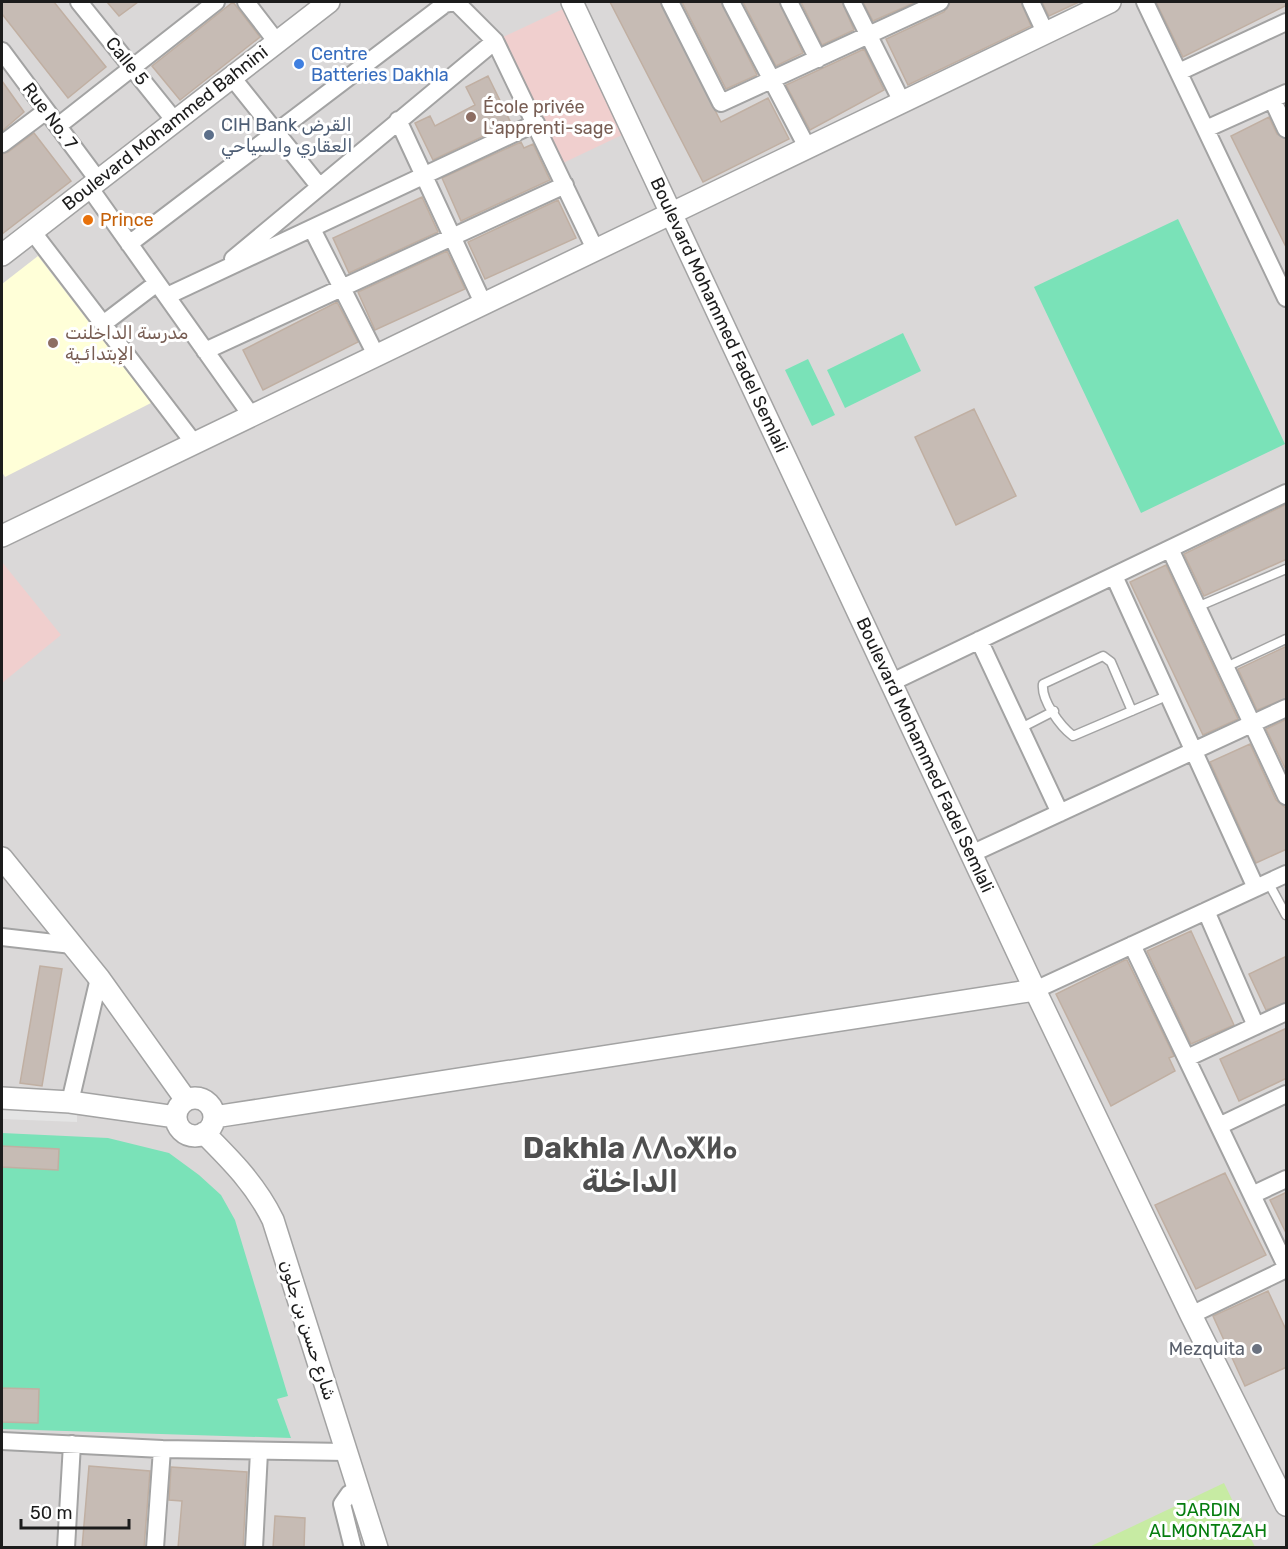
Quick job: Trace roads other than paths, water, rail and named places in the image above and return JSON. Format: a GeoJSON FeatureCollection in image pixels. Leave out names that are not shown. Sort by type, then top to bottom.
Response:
{"type":"FeatureCollection","features":[{"type":"Feature","properties":{"kind":"street","name":"Calle 5"},"geometry":{"type":"LineString","coordinates":[[79,2],[175,121]]}},
{"type":"Feature","properties":{"kind":"street"},"geometry":{"type":"LineString","coordinates":[[58,126],[216,2]]}},
{"type":"Feature","properties":{"kind":"street"},"geometry":{"type":"LineString","coordinates":[[246,2],[276,41]]}},
{"type":"Feature","properties":{"kind":"street","name":"Boulevard Mohammed Bahnini"},"geometry":{"type":"LineString","coordinates":[[2,255],[329,2]]}},
{"type":"Feature","properties":{"kind":"street"},"geometry":{"type":"LineString","coordinates":[[129,244],[445,3],[456,2],[495,41],[595,249]]}},
{"type":"Feature","properties":{"kind":"street","name":"Boulevard Mohammed Fadel Semlali"},"geometry":{"type":"LineString","coordinates":[[572,2],[1035,990],[1191,1315],[1287,1505]]}},
{"type":"Feature","properties":{"kind":"street"},"geometry":{"type":"LineString","coordinates":[[670,2],[721,103],[940,2]]}},
{"type":"Feature","properties":{"kind":"street"},"geometry":{"type":"LineString","coordinates":[[731,2],[807,147]]}},
{"type":"Feature","properties":{"kind":"street"},"geometry":{"type":"LineString","coordinates":[[789,2],[818,59]]}},
{"type":"Feature","properties":{"kind":"street"},"geometry":{"type":"LineString","coordinates":[[852,2],[902,102]]}},
{"type":"Feature","properties":{"kind":"street"},"geometry":{"type":"LineString","coordinates":[[1031,2],[1045,32]]}},
{"type":"Feature","properties":{"kind":"street"},"geometry":{"type":"LineString","coordinates":[[4,531],[194,443],[1110,2]]}},
{"type":"Feature","properties":{"kind":"street"},"geometry":{"type":"LineString","coordinates":[[1145,2],[1287,298]]}},
{"type":"Feature","properties":{"kind":"street"},"geometry":{"type":"LineString","coordinates":[[1179,72],[1287,22]]}},
{"type":"Feature","properties":{"kind":"street"},"geometry":{"type":"LineString","coordinates":[[214,275],[495,41]]}},
{"type":"Feature","properties":{"kind":"street","name":"Rue No. 7"},"geometry":{"type":"LineString","coordinates":[[2,51],[58,126],[129,244],[251,415]]}},
{"type":"Feature","properties":{"kind":"street"},"geometry":{"type":"LineString","coordinates":[[231,76],[319,186]]}},
{"type":"Feature","properties":{"kind":"street"},"geometry":{"type":"LineString","coordinates":[[1206,129],[1279,96],[1287,129]]}},
{"type":"Feature","properties":{"kind":"street"},"geometry":{"type":"LineString","coordinates":[[2,144],[46,111]]}},
{"type":"Feature","properties":{"kind":"street"},"geometry":{"type":"LineString","coordinates":[[398,120],[483,303]]}},
{"type":"Feature","properties":{"kind":"street"},"geometry":{"type":"LineString","coordinates":[[103,324],[162,290],[214,275],[536,123]]}},
{"type":"Feature","properties":{"kind":"street"},"geometry":{"type":"LineString","coordinates":[[205,351],[565,184]]}},
{"type":"Feature","properties":{"kind":"street"},"geometry":{"type":"LineString","coordinates":[[312,229],[376,355]]}},
{"type":"Feature","properties":{"kind":"street"},"geometry":{"type":"LineString","coordinates":[[32,231],[194,443]]}},
{"type":"Feature","properties":{"kind":"street"},"geometry":{"type":"LineString","coordinates":[[890,683],[1287,493]]}},
{"type":"Feature","properties":{"kind":"street"},"geometry":{"type":"LineString","coordinates":[[1170,549],[1285,789]]}},
{"type":"Feature","properties":{"kind":"street"},"geometry":{"type":"LineString","coordinates":[[1114,576],[1194,751],[1262,885]]}},
{"type":"Feature","properties":{"kind":"street"},"geometry":{"type":"LineString","coordinates":[[980,640],[1060,813]]}},
{"type":"Feature","properties":{"kind":"street"},"geometry":{"type":"LineString","coordinates":[[971,854],[1287,708]]}},
{"type":"Feature","properties":{"kind":"street"},"geometry":{"type":"LineString","coordinates":[[2,858],[99,978],[181,1108],[177,1123],[185,1133],[192,1135],[209,1125],[1035,990],[1287,874]]}},
{"type":"Feature","properties":{"kind":"street"},"geometry":{"type":"LineString","coordinates":[[1206,911],[1256,1026]]}},
{"type":"Feature","properties":{"kind":"street"},"geometry":{"type":"LineString","coordinates":[[2,937],[72,945]]}},
{"type":"Feature","properties":{"kind":"street"},"geometry":{"type":"LineString","coordinates":[[1132,945],[1287,1267],[1191,1315]]}},
{"type":"Feature","properties":{"kind":"street"},"geometry":{"type":"LineString","coordinates":[[70,1102],[99,978]]}},
{"type":"Feature","properties":{"kind":"street"},"geometry":{"type":"LineString","coordinates":[[1187,1058],[1287,1012]]}},
{"type":"Feature","properties":{"kind":"street"},"geometry":{"type":"LineString","coordinates":[[1220,1126],[1287,1094]]}},
{"type":"Feature","properties":{"kind":"street"},"geometry":{"type":"LineString","coordinates":[[2,1098],[181,1108],[198,1098],[204,1100],[209,1125]]}},
{"type":"Feature","properties":{"kind":"street","name":"شارع حسن بن جلون"},"geometry":{"type":"LineString","coordinates":[[209,1125],[244,1173],[273,1220],[376,1548]]}},
{"type":"Feature","properties":{"kind":"street"},"geometry":{"type":"LineString","coordinates":[[1252,1195],[1287,1179]]}},
{"type":"Feature","properties":{"kind":"street"},"geometry":{"type":"LineString","coordinates":[[2,1441],[162,1449],[347,1452]]}},
{"type":"Feature","properties":{"kind":"street"},"geometry":{"type":"LineString","coordinates":[[66,1548],[72,1444]]}},
{"type":"Feature","properties":{"kind":"street"},"geometry":{"type":"LineString","coordinates":[[155,1548],[162,1449]]}},
{"type":"Feature","properties":{"kind":"street"},"geometry":{"type":"LineString","coordinates":[[254,1548],[259,1452]]}},
{"type":"Feature","properties":{"kind":"street"},"geometry":{"type":"LineString","coordinates":[[353,1548],[342,1504],[349,1494],[358,1489]]}},
{"type":"Feature","properties":{"kind":"lane"},"geometry":{"type":"LineString","coordinates":[[1197,607],[1287,569]]}},
{"type":"Feature","properties":{"kind":"lane"},"geometry":{"type":"LineString","coordinates":[[1226,667],[1287,639]]}},
{"type":"Feature","properties":{"kind":"lane"},"geometry":{"type":"LineString","coordinates":[[1132,711],[1111,663],[1103,656],[1043,684],[1042,692],[1065,730],[1073,736],[1132,711],[1168,695]]}},
{"type":"Feature","properties":{"kind":"lane"},"geometry":{"type":"LineString","coordinates":[[1021,728],[1054,711]]}},
{"type":"Feature","properties":{"kind":"lane"},"geometry":{"type":"LineString","coordinates":[[1262,885],[1287,915]]}},
{"type":"Feature","properties":{"kind":"place","name":"Centre Batteries Dakhla"},"geometry":{"type":"Point","coordinates":[299,64]}},
{"type":"Feature","properties":{"kind":"place","name":"École privée L'apprenti-sage"},"geometry":{"type":"Point","coordinates":[471,117]}},
{"type":"Feature","properties":{"kind":"place","name":"CIH Bank القرض العقاري والسياحي"},"geometry":{"type":"Point","coordinates":[209,135]}},
{"type":"Feature","properties":{"kind":"place","name":"Prince"},"geometry":{"type":"Point","coordinates":[88,220]}},
{"type":"Feature","properties":{"kind":"place","name":"مدرسة الداخلنت الإبتدائـية"},"geometry":{"type":"Point","coordinates":[53,343]}},
{"type":"Feature","properties":{"kind":"place","name":"Mezquita"},"geometry":{"type":"Point","coordinates":[1257,1349]}},
{"type":"Feature","properties":{"kind":"district","name":"Dakhla ⴷⴷⴰⵅⵍⴰ الداخلة"},"geometry":{"type":"Point","coordinates":[630,1165]}},
{"type":"Feature","properties":{"kind":"park label","name":"JARDIN ALMONTAZAH"},"geometry":{"type":"Point","coordinates":[1208,1520]}}]}
